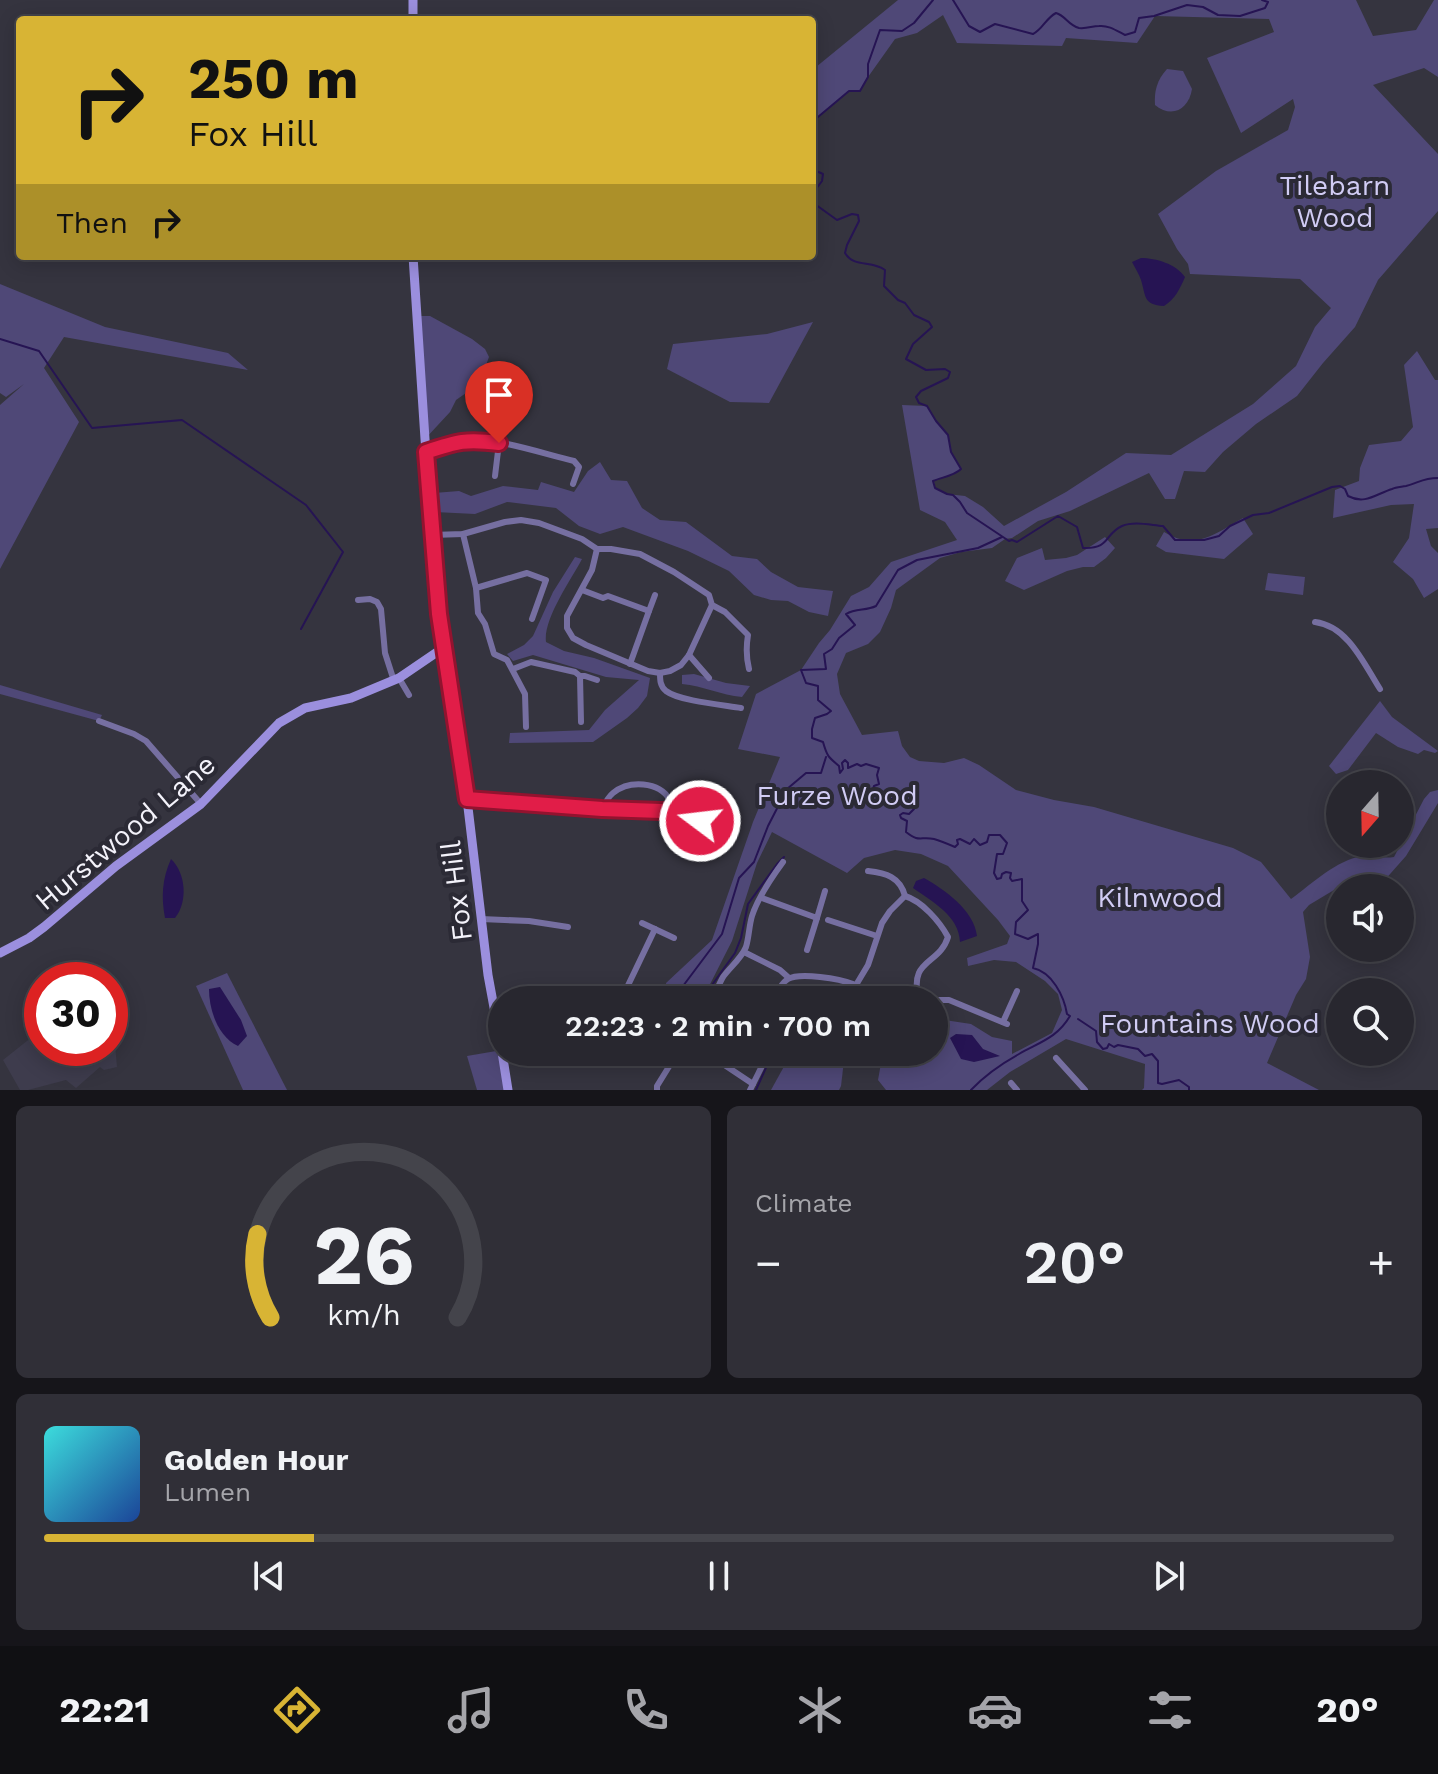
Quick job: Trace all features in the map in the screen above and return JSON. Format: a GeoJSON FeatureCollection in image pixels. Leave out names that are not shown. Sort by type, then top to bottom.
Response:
{"type":"FeatureCollection","features":[{"type":"Feature","properties":{"kind":"main road","name":"Fox Hill"},"geometry":{"type":"LineString","coordinates":[[413,260],[443,648],[467,799],[490,986]]}},
{"type":"Feature","properties":{"kind":"main road","name":"Hurstwood Lane"},"geometry":{"type":"LineString","coordinates":[[0,953],[44,927],[116,866],[201,804],[290,715],[305,708],[351,698],[397,680],[443,648]]}},
{"type":"Feature","properties":{"kind":"main road","name":"Fox Hill"},"geometry":{"type":"LineString","coordinates":[[504,1066],[508,1090]]}},
{"type":"Feature","properties":{"kind":"street"},"geometry":{"type":"LineString","coordinates":[[426,452],[469,440],[499,443],[574,461],[579,467],[573,484]]}},
{"type":"Feature","properties":{"kind":"street"},"geometry":{"type":"LineString","coordinates":[[495,476],[499,443]]}},
{"type":"Feature","properties":{"kind":"street"},"geometry":{"type":"LineString","coordinates":[[432,535],[463,534],[521,520],[539,523],[582,539],[597,549],[640,554],[709,595],[712,605],[689,655],[681,665],[660,673],[648,671],[573,638],[567,628],[567,616],[592,570],[597,549]]}},
{"type":"Feature","properties":{"kind":"street"},"geometry":{"type":"LineString","coordinates":[[463,534],[476,588],[478,613],[485,624],[494,654],[507,660],[525,694],[526,727]]}},
{"type":"Feature","properties":{"kind":"street"},"geometry":{"type":"LineString","coordinates":[[476,588],[527,573],[546,580],[532,619]]}},
{"type":"Feature","properties":{"kind":"street"},"geometry":{"type":"LineString","coordinates":[[366,589],[362,599],[377,602],[381,609],[385,653],[397,680],[409,695]]}},
{"type":"Feature","properties":{"kind":"street"},"geometry":{"type":"LineString","coordinates":[[582,590],[649,611]]}},
{"type":"Feature","properties":{"kind":"street"},"geometry":{"type":"LineString","coordinates":[[630,664],[655,595]]}},
{"type":"Feature","properties":{"kind":"street"},"geometry":{"type":"LineString","coordinates":[[712,605],[725,612],[748,635],[746,659],[749,669]]}},
{"type":"Feature","properties":{"kind":"street"},"geometry":{"type":"LineString","coordinates":[[1315,622],[1329,626],[1346,638],[1380,689]]}},
{"type":"Feature","properties":{"kind":"street"},"geometry":{"type":"LineString","coordinates":[[689,655],[709,678]]}},
{"type":"Feature","properties":{"kind":"street"},"geometry":{"type":"LineString","coordinates":[[513,669],[531,662],[597,680]]}},
{"type":"Feature","properties":{"kind":"street"},"geometry":{"type":"LineString","coordinates":[[660,673],[660,682],[665,690],[697,701],[741,708]]}},
{"type":"Feature","properties":{"kind":"street"},"geometry":{"type":"LineString","coordinates":[[580,676],[581,722]]}},
{"type":"Feature","properties":{"kind":"street"},"geometry":{"type":"LineString","coordinates":[[99,721],[146,741],[201,804]]}},
{"type":"Feature","properties":{"kind":"street"},"geometry":{"type":"LineString","coordinates":[[602,809],[611,794],[627,784],[641,783],[654,787],[669,798],[674,812]]}},
{"type":"Feature","properties":{"kind":"street"},"geometry":{"type":"LineString","coordinates":[[467,799],[691,812]]}},
{"type":"Feature","properties":{"kind":"street"},"geometry":{"type":"LineString","coordinates":[[719,986],[744,952],[757,903],[783,862]]}},
{"type":"Feature","properties":{"kind":"street"},"geometry":{"type":"LineString","coordinates":[[868,871],[893,877],[902,886],[905,896]]}},
{"type":"Feature","properties":{"kind":"street"},"geometry":{"type":"LineString","coordinates":[[807,950],[825,891]]}},
{"type":"Feature","properties":{"kind":"street"},"geometry":{"type":"LineString","coordinates":[[781,986],[789,978],[797,976],[829,978],[856,985],[868,965],[882,923],[905,896]]}},
{"type":"Feature","properties":{"kind":"street"},"geometry":{"type":"LineString","coordinates":[[905,896],[915,899],[948,937],[946,945],[921,967],[916,986]]}},
{"type":"Feature","properties":{"kind":"street"},"geometry":{"type":"LineString","coordinates":[[762,898],[817,918]]}},
{"type":"Feature","properties":{"kind":"street"},"geometry":{"type":"LineString","coordinates":[[481,919],[529,921],[568,927]]}},
{"type":"Feature","properties":{"kind":"street"},"geometry":{"type":"LineString","coordinates":[[828,920],[877,936]]}},
{"type":"Feature","properties":{"kind":"street"},"geometry":{"type":"LineString","coordinates":[[642,923],[674,938]]}},
{"type":"Feature","properties":{"kind":"street"},"geometry":{"type":"LineString","coordinates":[[628,986],[655,929]]}},
{"type":"Feature","properties":{"kind":"street"},"geometry":{"type":"LineString","coordinates":[[744,952],[780,970],[789,978]]}},
{"type":"Feature","properties":{"kind":"street"},"geometry":{"type":"LineString","coordinates":[[948,1000],[1005,1023],[1017,991]]}},
{"type":"Feature","properties":{"kind":"street"},"geometry":{"type":"LineString","coordinates":[[1056,1058],[1085,1090]]}},
{"type":"Feature","properties":{"kind":"street"},"geometry":{"type":"LineString","coordinates":[[657,1090],[669,1066]]}},
{"type":"Feature","properties":{"kind":"street"},"geometry":{"type":"LineString","coordinates":[[724,1066],[752,1087],[762,1066]]}},
{"type":"Feature","properties":{"kind":"street"},"geometry":{"type":"LineString","coordinates":[[1011,1083],[1017,1090]]}},
{"type":"Feature","properties":{"kind":"shaded area"},"geometry":{"type":"Polygon","coordinates":[[[1141,258],[1165,263],[1185,277],[1177,293],[1164,306],[1152,304],[1146,299],[1132,262],[1141,258]]]}},
{"type":"Feature","properties":{"kind":"shaded area"},"geometry":{"type":"Polygon","coordinates":[[[171,859],[180,872],[184,888],[182,904],[175,918],[165,918],[163,888],[171,859]]]}},
{"type":"Feature","properties":{"kind":"shaded area"},"geometry":{"type":"Polygon","coordinates":[[[924,878],[964,909],[977,936],[960,942],[959,933],[950,917],[913,888],[916,881],[924,878]]]}},
{"type":"Feature","properties":{"kind":"shaded area"},"geometry":{"type":"Polygon","coordinates":[[[220,987],[241,1020],[247,1036],[238,1046],[220,1030],[213,1014],[209,989],[220,987]]]}},
{"type":"Feature","properties":{"kind":"shaded area"},"geometry":{"type":"Polygon","coordinates":[[[956,1034],[972,1035],[983,1049],[1000,1056],[974,1062],[961,1059],[950,1038],[956,1034]]]}},
{"type":"Feature","properties":{"kind":"shaded area"},"geometry":{"type":"Polygon","coordinates":[[[24,1043],[24,1066],[117,1067],[104,1070],[100,1067],[76,1088],[66,1080],[20,1090],[3,1060],[24,1043]]]}},
{"type":"Feature","properties":{"kind":"green space"},"geometry":{"type":"Polygon","coordinates":[[[898,0],[1356,0],[1373,36],[1416,30],[1434,0],[1438,0],[1438,77],[1424,68],[1373,85],[1438,154],[1438,211],[1378,280],[1355,327],[1297,396],[1256,424],[1205,472],[1184,471],[1175,499],[1165,499],[1149,473],[1070,511],[1038,521],[992,548],[940,558],[896,590],[880,632],[868,644],[846,653],[837,674],[840,694],[862,735],[898,731],[902,746],[910,757],[919,761],[944,763],[964,758],[1016,790],[1094,807],[1233,848],[1261,862],[1291,899],[1325,873],[1353,858],[1404,858],[1390,874],[1326,874],[1326,895],[1303,912],[1310,957],[1306,979],[1267,1063],[1319,1090],[1142,1090],[1145,1064],[1066,1039],[1010,1072],[987,1090],[886,1090],[878,1080],[880,1066],[948,1066],[948,1021],[971,1024],[992,1037],[1012,1041],[1012,1054],[1052,1033],[1062,1010],[1058,994],[1045,981],[1016,962],[994,960],[968,966],[967,958],[1007,944],[1010,936],[948,866],[921,854],[895,850],[864,858],[847,873],[772,832],[757,863],[732,941],[709,986],[666,986],[712,940],[753,822],[780,757],[738,749],[756,694],[801,670],[851,596],[869,587],[891,562],[957,540],[945,522],[920,510],[902,405],[927,406],[948,435],[951,452],[961,469],[934,481],[935,488],[947,494],[965,496],[1004,526],[1066,492],[1126,453],[1171,455],[1253,404],[1296,366],[1315,327],[1331,308],[1300,279],[1190,274],[1188,264],[1158,214],[1216,171],[1288,130],[1295,107],[1293,99],[1241,133],[1207,58],[1274,32],[1269,19],[1155,16],[1137,43],[1066,38],[1062,46],[957,43],[943,15],[917,33],[895,39],[860,91],[849,91],[816,118],[816,67],[898,0]]]}},
{"type":"Feature","properties":{"kind":"green space"},"geometry":{"type":"Polygon","coordinates":[[[1167,69],[1183,71],[1192,89],[1187,102],[1179,110],[1168,111],[1155,105],[1157,86],[1167,69]]]}},
{"type":"Feature","properties":{"kind":"green space"},"geometry":{"type":"Polygon","coordinates":[[[0,284],[105,327],[228,353],[248,370],[64,337],[44,368],[79,422],[0,569],[0,405],[24,384],[6,397],[0,393],[0,284]]]}},
{"type":"Feature","properties":{"kind":"green space"},"geometry":{"type":"Polygon","coordinates":[[[417,316],[430,316],[472,339],[485,349],[489,357],[479,384],[456,400],[450,412],[425,439],[417,316]]]}},
{"type":"Feature","properties":{"kind":"green space"},"geometry":{"type":"Polygon","coordinates":[[[813,322],[769,403],[730,402],[667,369],[673,344],[767,334],[813,322]]]}},
{"type":"Feature","properties":{"kind":"green space"},"geometry":{"type":"Polygon","coordinates":[[[1417,351],[1435,380],[1438,380],[1438,528],[1426,529],[1431,546],[1438,553],[1438,589],[1424,598],[1413,579],[1393,562],[1409,538],[1414,504],[1391,505],[1333,518],[1335,490],[1359,481],[1360,468],[1369,445],[1401,441],[1413,427],[1404,365],[1417,351]]]}},
{"type":"Feature","properties":{"kind":"green space"},"geometry":{"type":"Polygon","coordinates":[[[600,462],[611,480],[627,481],[642,508],[660,520],[686,522],[732,556],[757,559],[771,572],[798,587],[833,591],[828,616],[809,612],[788,601],[754,595],[729,571],[688,551],[623,527],[600,534],[579,526],[556,508],[507,502],[475,514],[435,512],[434,493],[459,491],[471,496],[503,486],[538,490],[541,482],[574,492],[588,471],[600,462]]]}},
{"type":"Feature","properties":{"kind":"green space"},"geometry":{"type":"Polygon","coordinates":[[[1243,518],[1253,534],[1224,559],[1166,552],[1156,546],[1164,532],[1175,538],[1195,540],[1214,534],[1243,518]]]}},
{"type":"Feature","properties":{"kind":"green space"},"geometry":{"type":"Polygon","coordinates":[[[1105,537],[1115,548],[1094,567],[1067,571],[1024,590],[1005,581],[1017,558],[1042,548],[1045,560],[1066,558],[1077,555],[1105,537]]]}},
{"type":"Feature","properties":{"kind":"green space"},"geometry":{"type":"Polygon","coordinates":[[[575,557],[582,559],[553,611],[546,642],[564,651],[650,678],[647,696],[627,718],[593,742],[509,743],[510,733],[589,730],[605,710],[639,680],[606,677],[533,655],[513,661],[507,654],[533,636],[553,592],[575,557]]]}},
{"type":"Feature","properties":{"kind":"green space"},"geometry":{"type":"Polygon","coordinates":[[[1268,573],[1305,577],[1303,595],[1265,590],[1268,573]]]}},
{"type":"Feature","properties":{"kind":"green space"},"geometry":{"type":"Polygon","coordinates":[[[694,674],[750,686],[742,697],[682,684],[682,675],[694,674]]]}},
{"type":"Feature","properties":{"kind":"green space"},"geometry":{"type":"Polygon","coordinates":[[[0,685],[102,715],[99,721],[0,694],[0,685]]]}},
{"type":"Feature","properties":{"kind":"green space"},"geometry":{"type":"Polygon","coordinates":[[[1380,701],[1392,717],[1438,751],[1424,750],[1418,754],[1398,747],[1376,733],[1348,770],[1332,770],[1329,766],[1380,701]]]}},
{"type":"Feature","properties":{"kind":"green space"},"geometry":{"type":"Polygon","coordinates":[[[1438,790],[1438,803],[1414,843],[1414,818],[1424,799],[1430,792],[1438,790]]]}},
{"type":"Feature","properties":{"kind":"green space"},"geometry":{"type":"Polygon","coordinates":[[[227,973],[287,1090],[243,1090],[196,986],[227,973]]]}},
{"type":"Feature","properties":{"kind":"green space"},"geometry":{"type":"Polygon","coordinates":[[[488,1052],[488,1066],[504,1066],[508,1090],[477,1090],[467,1056],[488,1052]]]}},
{"type":"Feature","properties":{"kind":"green space"},"geometry":{"type":"Polygon","coordinates":[[[784,1066],[843,1066],[839,1090],[771,1090],[784,1066]]]}},
{"type":"Feature","properties":{"kind":"waterway"},"geometry":{"type":"LineString","coordinates":[[816,119],[849,91],[860,91],[868,77],[868,64],[880,30],[902,31],[914,23],[933,0]]}},
{"type":"Feature","properties":{"kind":"waterway"},"geometry":{"type":"LineString","coordinates":[[953,0],[969,26],[980,32],[995,24],[1033,34],[1056,13],[1079,28],[1106,26],[1125,35],[1135,32],[1139,18],[1187,5],[1203,7],[1218,15],[1240,16],[1265,8],[1268,2],[1262,0]]}},
{"type":"Feature","properties":{"kind":"waterway"},"geometry":{"type":"LineString","coordinates":[[816,171],[823,174],[816,189]]}},
{"type":"Feature","properties":{"kind":"waterway"},"geometry":{"type":"LineString","coordinates":[[816,205],[837,220],[858,215],[859,221],[845,253],[853,261],[885,270],[884,286],[914,315],[929,322],[932,327],[913,344],[906,359],[926,370],[945,369],[950,372],[948,378],[921,391],[916,397],[919,403],[927,406],[948,435],[951,452],[961,469],[933,481],[935,488],[953,495],[967,513],[1009,541],[1017,542],[1058,516],[1077,527],[1083,548],[1103,544],[1116,529],[1132,524],[1163,526],[1175,540],[1204,540],[1219,536],[1230,526],[1253,515],[1269,513],[1332,487],[1340,486],[1348,496],[1365,499],[1438,478]]}},
{"type":"Feature","properties":{"kind":"waterway"},"geometry":{"type":"LineString","coordinates":[[0,339],[39,351],[92,428],[182,420],[306,505],[343,552],[301,629]]}},
{"type":"Feature","properties":{"kind":"waterway"},"geometry":{"type":"LineString","coordinates":[[971,1090],[1000,1066],[1054,1035],[1070,1016],[1051,980],[1033,968],[1038,934],[1028,939],[1015,934],[1016,922],[1028,910],[1022,901],[1022,879],[1012,881],[1011,873],[1006,872],[997,879],[994,873],[997,854],[1003,854],[1007,843],[1000,835],[989,835],[987,842],[980,845],[974,839],[970,844],[960,839],[955,847],[934,839],[914,837],[906,832],[907,821],[900,815],[909,814],[916,801],[874,795],[874,786],[879,784],[879,768],[866,764],[848,768],[845,760],[840,773],[839,766],[828,756],[823,742],[812,738],[815,718],[831,711],[818,700],[818,686],[806,683],[801,670],[826,669],[824,654],[855,625],[846,614],[876,606],[898,570],[917,560],[978,548],[1002,537]]}},
{"type":"Feature","properties":{"kind":"waterway"},"geometry":{"type":"LineString","coordinates":[[683,986],[722,934],[739,878],[754,862],[787,789],[806,773],[821,773],[826,757]]}},
{"type":"Feature","properties":{"kind":"waterway"},"geometry":{"type":"LineString","coordinates":[[712,985],[735,953],[748,904],[784,857]]}},
{"type":"Feature","properties":{"kind":"waterway"},"geometry":{"type":"LineString","coordinates":[[1078,1019],[1096,1031],[1097,1042],[1103,1049],[1109,1044],[1138,1049],[1145,1056],[1152,1054],[1158,1061],[1158,1083],[1179,1080],[1189,1090]]}},
{"type":"Feature","properties":{"kind":"waterway"},"geometry":{"type":"LineString","coordinates":[[756,1090],[767,1066]]}},
{"type":"Feature","properties":{"kind":"route"},"geometry":{"type":"LineString","coordinates":[[499,443],[469,440],[426,452],[443,648],[467,799],[691,812],[694,819],[700,821]]}},
{"type":"Feature","properties":{"kind":"park label","name":"Tilebarn Wood"},"geometry":{"type":"Point","coordinates":[1335,201]}},
{"type":"Feature","properties":{"kind":"park label","name":"Furze Wood"},"geometry":{"type":"Point","coordinates":[837,795]}},
{"type":"Feature","properties":{"kind":"park label","name":"Kilnwood"},"geometry":{"type":"Point","coordinates":[1160,897]}},
{"type":"Feature","properties":{"kind":"park label","name":"Fountains Wood"},"geometry":{"type":"Point","coordinates":[1210,1023]}}]}
